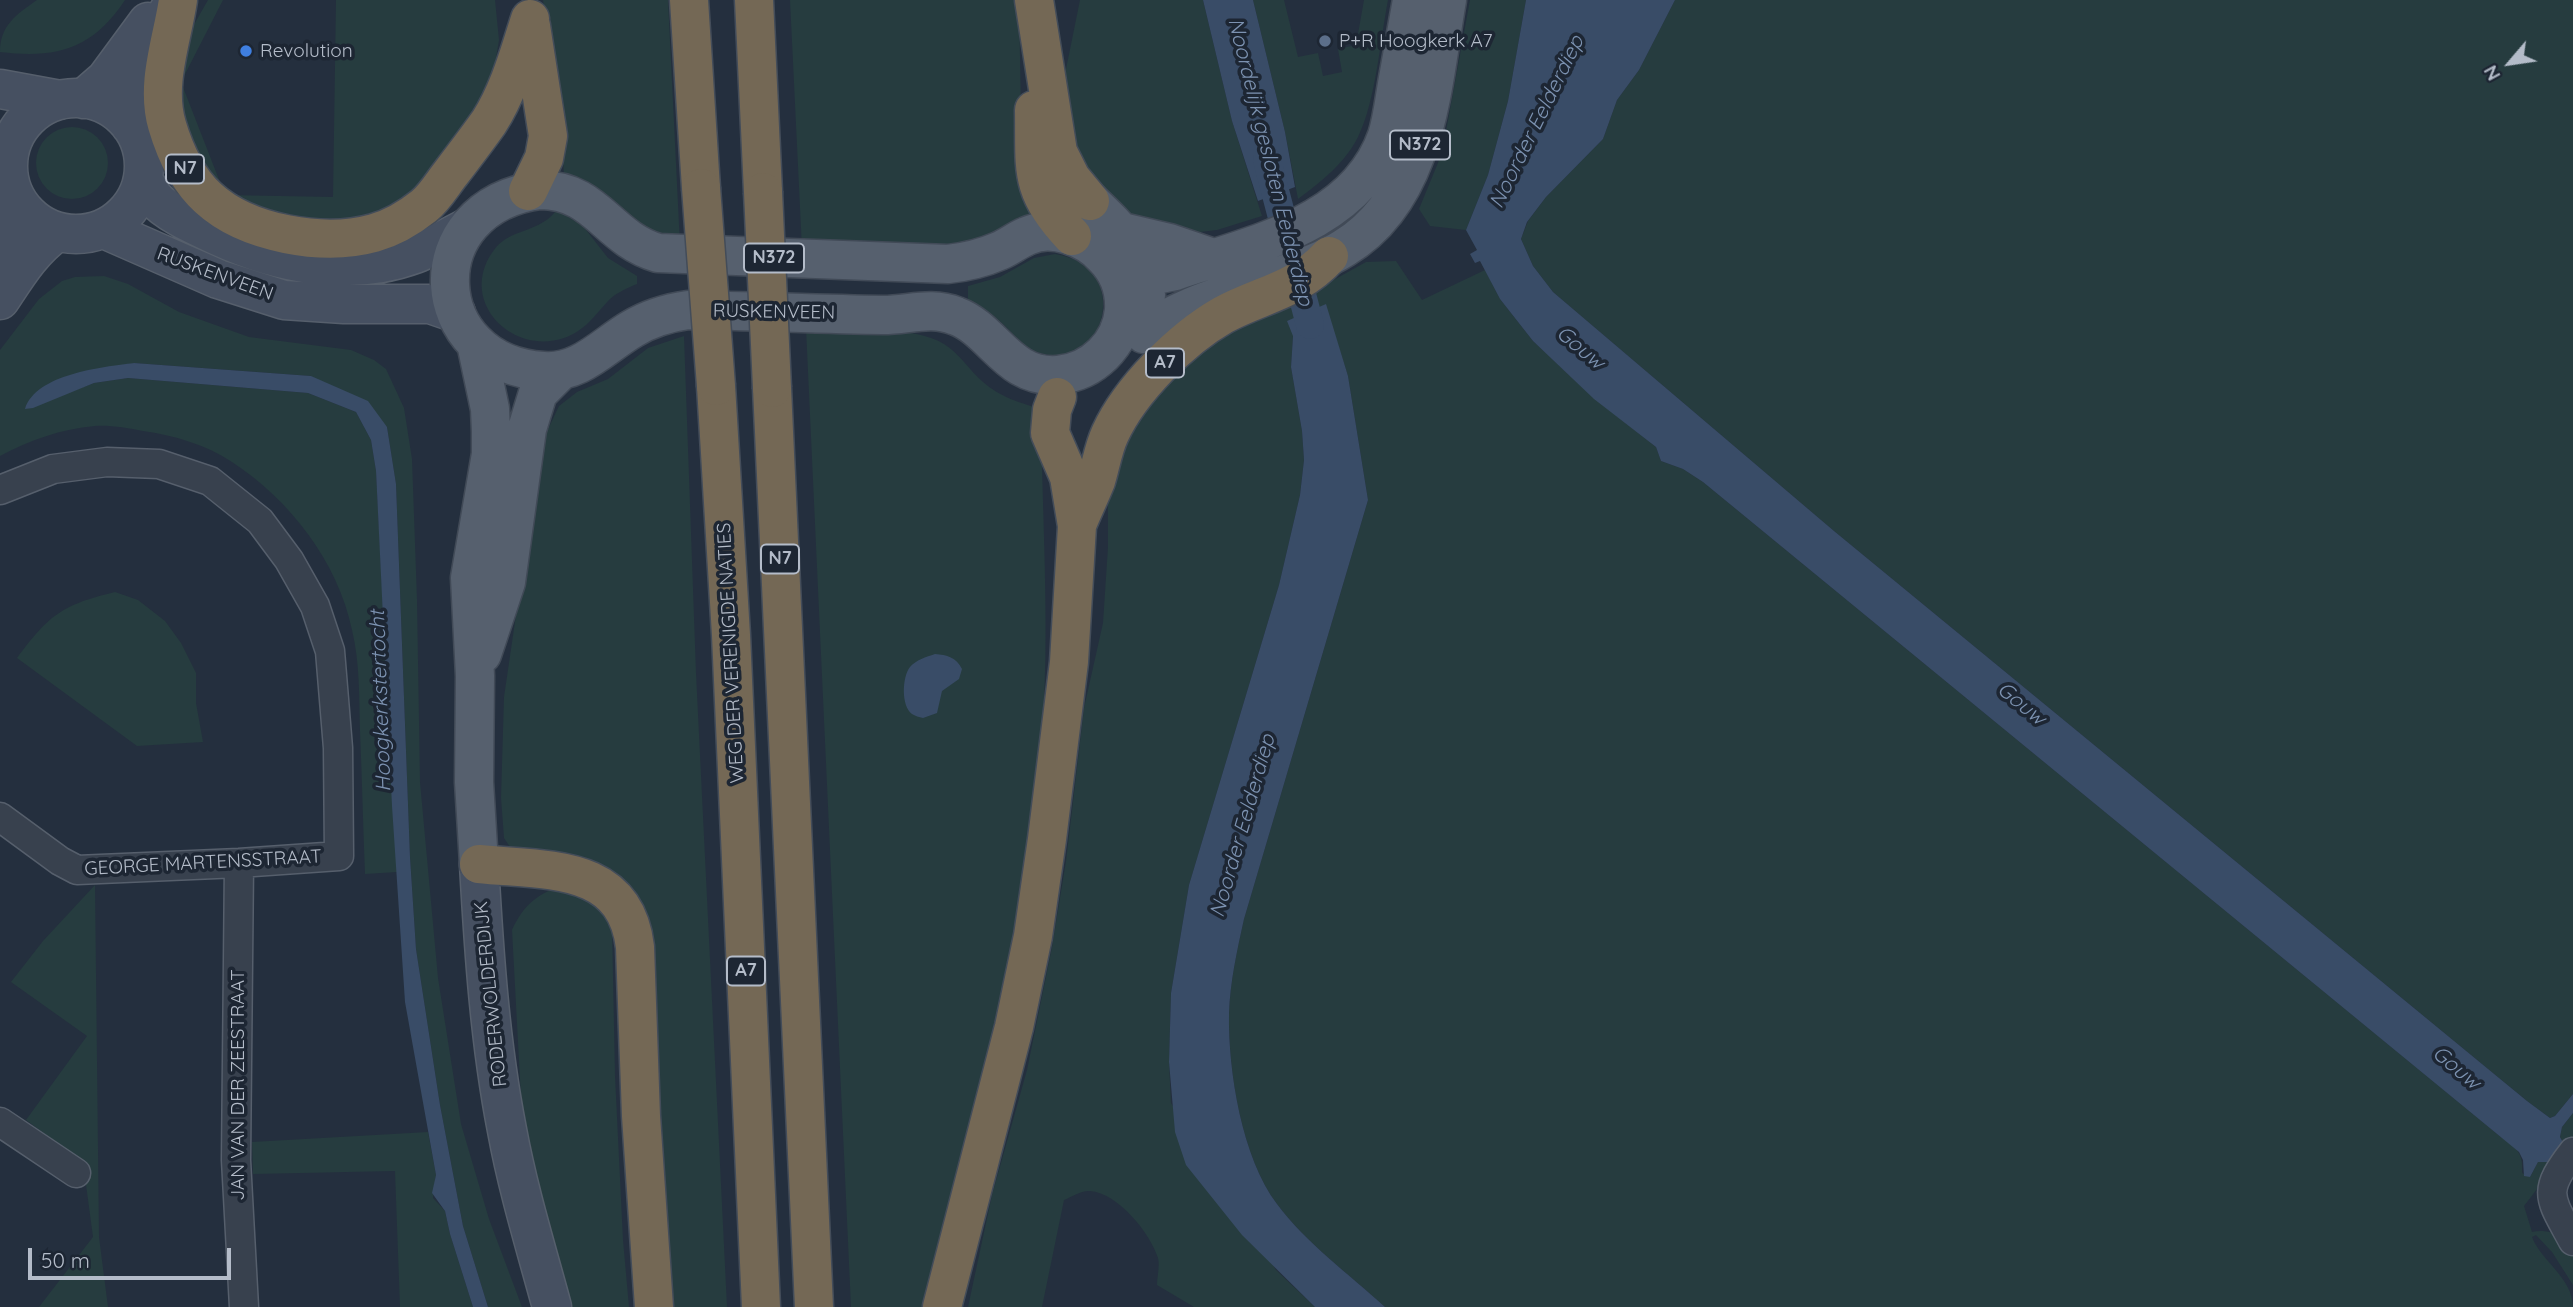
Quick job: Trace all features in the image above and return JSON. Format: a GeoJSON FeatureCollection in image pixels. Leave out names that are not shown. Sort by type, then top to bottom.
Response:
{"type":"FeatureCollection","features":[{"type":"Feature","properties":{"kind":"highway","name":"N7"},"geometry":{"type":"LineString","coordinates":[[176,0],[163,81],[163,99],[166,123],[182,164],[200,189],[227,211],[245,221],[270,229],[337,239],[371,234],[397,224],[428,203],[490,120],[514,69],[528,9]]}},
{"type":"Feature","properties":{"kind":"highway","name":"WEG DER VERENIGDE NATIES"},"geometry":{"type":"LineString","coordinates":[[689,0],[731,635],[761,1307]]}},
{"type":"Feature","properties":{"kind":"highway","name":"N7"},"geometry":{"type":"LineString","coordinates":[[754,0],[814,1307]]}},
{"type":"Feature","properties":{"kind":"highway"},"geometry":{"type":"LineString","coordinates":[[1034,0],[1058,152],[1071,178],[1090,201]]}},
{"type":"Feature","properties":{"kind":"highway","name":"N7"},"geometry":{"type":"LineString","coordinates":[[528,9],[548,136],[544,158],[528,191]]}},
{"type":"Feature","properties":{"kind":"highway"},"geometry":{"type":"LineString","coordinates":[[1042,56],[1034,95],[1034,173],[1045,201],[1072,236]]}},
{"type":"Feature","properties":{"kind":"highway"},"geometry":{"type":"LineString","coordinates":[[1278,284],[1320,263]]}},
{"type":"Feature","properties":{"kind":"highway","name":"A7"},"geometry":{"type":"LineString","coordinates":[[1077,526],[1097,478],[1108,438],[1136,393],[1203,328],[1278,284]]}},
{"type":"Feature","properties":{"kind":"highway","name":"A7"},"geometry":{"type":"LineString","coordinates":[[942,1307],[1014,1027],[1033,936],[1069,662],[1077,526],[1069,477],[1050,433],[1052,410],[1062,386]]}},
{"type":"Feature","properties":{"kind":"highway"},"geometry":{"type":"LineString","coordinates":[[479,864],[584,877],[612,894],[621,904],[630,922],[635,947],[641,1116],[654,1307]]}},
{"type":"Feature","properties":{"kind":"main road"},"geometry":{"type":"LineString","coordinates":[[168,0],[139,32],[106,79],[72,99],[46,106],[6,140],[9,179],[17,200],[34,220],[57,232],[85,234],[104,229],[119,219],[132,205],[143,180],[142,151],[130,125],[128,111],[176,0]]}},
{"type":"Feature","properties":{"kind":"main road","name":"N372"},"geometry":{"type":"LineString","coordinates":[[1129,274],[1175,271],[1267,239],[1305,224],[1346,197],[1363,179],[1382,147],[1390,124],[1412,0]]}},
{"type":"Feature","properties":{"kind":"main road","name":"N372"},"geometry":{"type":"LineString","coordinates":[[1320,263],[1362,235],[1378,219],[1397,195],[1410,170],[1422,139],[1447,0]]}},
{"type":"Feature","properties":{"kind":"main road"},"geometry":{"type":"LineString","coordinates":[[0,89],[109,107],[130,125]]}},
{"type":"Feature","properties":{"kind":"main road","name":"RUSKENVEEN"},"geometry":{"type":"LineString","coordinates":[[143,180],[155,199],[191,224],[261,254],[307,265],[361,264],[400,258],[468,227]]}},
{"type":"Feature","properties":{"kind":"main road","name":"N372"},"geometry":{"type":"LineString","coordinates":[[466,328],[449,290],[454,250],[468,227],[491,206],[505,198],[528,191],[552,190],[570,194],[586,202],[635,244],[658,253],[948,264],[987,256],[1033,234],[1046,232],[1072,236],[1096,248],[1110,263],[1129,274],[1147,304],[1144,334],[1134,354],[1114,377],[1091,390],[1062,386]]}},
{"type":"Feature","properties":{"kind":"main road"},"geometry":{"type":"LineString","coordinates":[[0,247],[14,220],[17,200]]}},
{"type":"Feature","properties":{"kind":"main road","name":"N372"},"geometry":{"type":"LineString","coordinates":[[1062,386],[1108,349],[1117,334],[1134,251],[1122,232],[1090,201]]}},
{"type":"Feature","properties":{"kind":"main road","name":"RUSKENVEEN"},"geometry":{"type":"LineString","coordinates":[[104,229],[218,279],[284,300],[344,304],[430,304],[466,328]]}},
{"type":"Feature","properties":{"kind":"main road"},"geometry":{"type":"LineString","coordinates":[[0,300],[45,240],[57,232]]}},
{"type":"Feature","properties":{"kind":"main road"},"geometry":{"type":"LineString","coordinates":[[1122,232],[1169,243],[1213,258]]}},
{"type":"Feature","properties":{"kind":"main road","name":"N372"},"geometry":{"type":"LineString","coordinates":[[1144,334],[1154,326],[1189,309],[1278,284]]}},
{"type":"Feature","properties":{"kind":"main road","name":"RUSKENVEEN"},"geometry":{"type":"LineString","coordinates":[[560,371],[595,355],[624,334],[658,315],[688,310],[887,315],[940,330],[956,327],[971,350],[1001,383],[1029,395],[1062,386]]}},
{"type":"Feature","properties":{"kind":"main road"},"geometry":{"type":"LineString","coordinates":[[466,328],[506,363],[542,371],[560,371]]}},
{"type":"Feature","properties":{"kind":"main road","name":"RODERWOLDERDIJK"},"geometry":{"type":"LineString","coordinates":[[466,328],[490,409],[491,432],[491,454],[470,578],[475,676],[474,782],[485,955],[499,1084],[520,1194],[552,1307]]}},
{"type":"Feature","properties":{"kind":"main road","name":"RODERWOLDERDIJK"},"geometry":{"type":"LineString","coordinates":[[475,676],[506,582],[527,429],[538,393],[560,371]]}},
{"type":"Feature","properties":{"kind":"street","name":"GEORGE MARTENSSTRAAT"},"geometry":{"type":"LineString","coordinates":[[0,490],[53,469],[107,462],[159,464],[210,481],[260,521],[289,561],[315,606],[330,651],[338,748],[339,856],[77,870],[60,861],[0,817]]}},
{"type":"Feature","properties":{"kind":"street","name":"JAN VAN DER ZEESTRAAT"},"geometry":{"type":"LineString","coordinates":[[239,863],[236,1160],[244,1307]]}},
{"type":"Feature","properties":{"kind":"street"},"geometry":{"type":"LineString","coordinates":[[0,1122],[76,1173]]}},
{"type":"Feature","properties":{"kind":"street"},"geometry":{"type":"LineString","coordinates":[[2573,1152],[2555,1175],[2552,1189],[2552,1201],[2573,1241]]}},
{"type":"Feature","properties":{"kind":"green space"},"geometry":{"type":"Polygon","coordinates":[[[37,0],[125,0],[100,30],[72,47],[39,54],[0,52],[6,27],[37,0]]]}},
{"type":"Feature","properties":{"kind":"green space"},"geometry":{"type":"Polygon","coordinates":[[[208,0],[223,0],[181,81],[188,35],[208,0]]]}},
{"type":"Feature","properties":{"kind":"green space"},"geometry":{"type":"Polygon","coordinates":[[[336,0],[495,0],[499,40],[493,76],[482,109],[412,202],[390,214],[315,225],[222,197],[176,119],[181,83],[225,195],[333,197],[336,0]]]}},
{"type":"Feature","properties":{"kind":"green space"},"geometry":{"type":"Polygon","coordinates":[[[543,0],[668,0],[680,245],[650,240],[564,176],[561,125],[543,0]]]}},
{"type":"Feature","properties":{"kind":"green space"},"geometry":{"type":"Polygon","coordinates":[[[790,0],[1019,0],[1022,169],[1044,221],[985,245],[802,249],[790,0]]]}},
{"type":"Feature","properties":{"kind":"green space"},"geometry":{"type":"Polygon","coordinates":[[[1080,0],[1203,0],[1232,121],[1262,216],[1217,230],[1191,233],[1116,210],[1063,141],[1063,84],[1080,0]]]}},
{"type":"Feature","properties":{"kind":"green space"},"geometry":{"type":"Polygon","coordinates":[[[1253,0],[1284,0],[1298,57],[1318,53],[1323,76],[1342,72],[1338,49],[1356,45],[1364,0],[1388,0],[1373,88],[1358,137],[1339,164],[1298,199],[1285,132],[1253,0]]]}},
{"type":"Feature","properties":{"kind":"green space"},"geometry":{"type":"Polygon","coordinates":[[[1470,0],[1526,0],[1508,101],[1488,175],[1466,230],[1430,226],[1419,209],[1442,153],[1470,0]]]}},
{"type":"Feature","properties":{"kind":"green space"},"geometry":{"type":"Polygon","coordinates":[[[1675,0],[2573,0],[2573,1094],[2555,1116],[2550,1118],[2527,1101],[1834,531],[1553,292],[1533,266],[1521,239],[1528,221],[1546,197],[1603,139],[1617,100],[1639,70],[1675,0]]]}},
{"type":"Feature","properties":{"kind":"green space"},"geometry":{"type":"Polygon","coordinates":[[[79,127],[98,137],[106,149],[106,177],[98,189],[86,197],[65,199],[46,189],[38,177],[36,156],[46,137],[58,129],[79,127]]]}},
{"type":"Feature","properties":{"kind":"green space"},"geometry":{"type":"Polygon","coordinates":[[[557,210],[583,226],[608,258],[637,276],[637,284],[612,297],[589,322],[572,335],[544,341],[525,339],[508,331],[495,319],[486,304],[482,287],[484,269],[499,244],[538,225],[557,210]]]}},
{"type":"Feature","properties":{"kind":"green space"},"geometry":{"type":"Polygon","coordinates":[[[1055,254],[1080,263],[1096,278],[1103,297],[1102,316],[1094,335],[1080,348],[1061,355],[1037,352],[1027,347],[996,317],[968,300],[968,286],[1000,277],[1034,258],[1055,254]]]}},
{"type":"Feature","properties":{"kind":"green space"},"geometry":{"type":"Polygon","coordinates":[[[1396,261],[1422,300],[1485,270],[1500,299],[1533,341],[1594,398],[1656,447],[1661,461],[1683,469],[1703,482],[2512,1145],[2519,1153],[2522,1173],[2530,1177],[2538,1162],[2543,1161],[2564,1143],[2560,1137],[2562,1127],[2573,1113],[2573,1142],[2524,1206],[2532,1232],[2545,1231],[2557,1235],[2570,1248],[2573,1255],[2573,1285],[2552,1252],[2536,1235],[2532,1237],[2568,1287],[2573,1307],[1385,1307],[1301,1232],[1265,1185],[1246,1139],[1235,1087],[1229,1037],[1231,990],[1244,919],[1368,500],[1348,376],[1325,305],[1293,336],[1291,367],[1304,460],[1300,495],[1279,585],[1189,885],[1171,993],[1169,1062],[1171,1103],[1276,1270],[1315,1307],[1194,1307],[1157,1285],[1158,1258],[1148,1237],[1132,1216],[1101,1193],[1087,1191],[1064,1200],[1042,1307],[968,1307],[992,1195],[1027,1070],[1052,947],[1066,861],[1084,708],[1103,623],[1108,547],[1108,480],[1123,433],[1216,333],[1321,287],[1366,262],[1396,261]]]}},
{"type":"Feature","properties":{"kind":"green space"},"geometry":{"type":"Polygon","coordinates":[[[104,276],[128,284],[179,312],[249,337],[351,350],[374,360],[386,369],[404,408],[412,459],[420,782],[438,978],[461,1124],[489,1219],[522,1307],[488,1307],[463,1226],[440,1105],[416,949],[396,484],[387,427],[311,376],[134,363],[25,409],[94,383],[128,378],[308,393],[356,412],[371,440],[376,471],[397,872],[365,874],[359,680],[355,642],[336,580],[309,535],[292,514],[253,477],[222,456],[178,438],[154,433],[113,426],[82,427],[46,436],[0,456],[0,350],[39,299],[62,281],[75,277],[104,276]]]}},
{"type":"Feature","properties":{"kind":"green space"},"geometry":{"type":"Polygon","coordinates":[[[806,328],[897,331],[931,338],[950,348],[996,392],[1041,409],[1045,679],[1039,769],[1019,905],[992,1040],[924,1307],[851,1307],[806,328]]]}},
{"type":"Feature","properties":{"kind":"green space"},"geometry":{"type":"Polygon","coordinates":[[[684,336],[696,673],[727,1307],[664,1307],[642,915],[512,850],[504,838],[501,798],[504,697],[541,444],[559,406],[577,392],[608,379],[648,348],[684,336]]]}},
{"type":"Feature","properties":{"kind":"green space"},"geometry":{"type":"Polygon","coordinates":[[[115,592],[138,600],[165,621],[181,643],[196,673],[196,703],[203,742],[137,746],[17,658],[58,613],[115,592]]]}},
{"type":"Feature","properties":{"kind":"green space"},"geometry":{"type":"Polygon","coordinates":[[[95,885],[99,1237],[108,1307],[39,1307],[93,1237],[83,1162],[26,1120],[87,1036],[11,982],[43,941],[95,885]]]}},
{"type":"Feature","properties":{"kind":"green space"},"geometry":{"type":"Polygon","coordinates":[[[564,886],[596,904],[612,926],[615,1076],[629,1307],[570,1307],[549,1239],[521,1098],[512,930],[532,901],[546,892],[564,886]]]}},
{"type":"Feature","properties":{"kind":"green space"},"geometry":{"type":"Polygon","coordinates":[[[428,1132],[436,1175],[433,1198],[445,1211],[473,1307],[400,1307],[395,1171],[253,1174],[252,1142],[428,1132]]]}},
{"type":"Feature","properties":{"kind":"water"},"geometry":{"type":"Polygon","coordinates":[[[1203,0],[1253,0],[1285,132],[1295,187],[1258,201],[1232,121],[1203,0]]]}},
{"type":"Feature","properties":{"kind":"water"},"geometry":{"type":"Polygon","coordinates":[[[1526,0],[1675,0],[1639,70],[1617,100],[1603,139],[1546,197],[1527,222],[1521,239],[1533,266],[1553,292],[1834,531],[2527,1101],[2550,1118],[2555,1116],[2573,1094],[2573,1113],[2562,1127],[2560,1137],[2565,1146],[2549,1162],[2538,1162],[2530,1177],[2524,1176],[2523,1160],[2519,1152],[1703,482],[1683,469],[1661,461],[1656,447],[1594,399],[1533,341],[1500,299],[1480,261],[1475,263],[1470,254],[1477,250],[1466,230],[1488,175],[1508,101],[1526,0]]]}},
{"type":"Feature","properties":{"kind":"water","name":"Noorder Eelderdiep"},"geometry":{"type":"Polygon","coordinates":[[[1326,304],[1348,376],[1368,500],[1244,919],[1231,990],[1229,1037],[1239,1113],[1246,1139],[1265,1185],[1301,1232],[1385,1307],[1315,1307],[1242,1235],[1186,1165],[1175,1132],[1169,1062],[1171,993],[1189,885],[1279,585],[1300,495],[1304,460],[1302,431],[1291,367],[1293,336],[1287,321],[1326,304]]]}},
{"type":"Feature","properties":{"kind":"water"},"geometry":{"type":"Polygon","coordinates":[[[134,363],[311,376],[368,401],[387,427],[396,484],[416,949],[440,1105],[463,1226],[488,1307],[473,1307],[445,1211],[432,1193],[436,1175],[405,1002],[392,806],[376,471],[371,440],[356,412],[308,393],[128,378],[94,383],[25,409],[32,397],[56,380],[88,370],[134,363]]]}},
{"type":"Feature","properties":{"kind":"water"},"geometry":{"type":"Polygon","coordinates":[[[935,654],[951,657],[962,669],[959,679],[942,691],[937,713],[923,718],[908,710],[904,691],[905,677],[912,665],[935,654]]]}},
{"type":"Feature","properties":{"kind":"waterway","name":"Noordelijk gesloten Eelderdiep"},"geometry":{"type":"LineString","coordinates":[[1267,160],[1310,325]]}},
{"type":"Feature","properties":{"kind":"place","name":"P+R Hoogkerk A7"},"geometry":{"type":"Point","coordinates":[1325,41]}},
{"type":"Feature","properties":{"kind":"place","name":"Revolution"},"geometry":{"type":"Point","coordinates":[246,51]}},
{"type":"Feature","properties":{"kind":"water label","name":"Gouw"},"geometry":{"type":"Point","coordinates":[1580,348]}},
{"type":"Feature","properties":{"kind":"water label","name":"Hoogkerkstertocht"},"geometry":{"type":"Point","coordinates":[381,701]}},
{"type":"Feature","properties":{"kind":"water label","name":"Gouw"},"geometry":{"type":"Point","coordinates":[2021,704]}},
{"type":"Feature","properties":{"kind":"water label","name":"Gouw"},"geometry":{"type":"Point","coordinates":[2456,1068]}}]}
